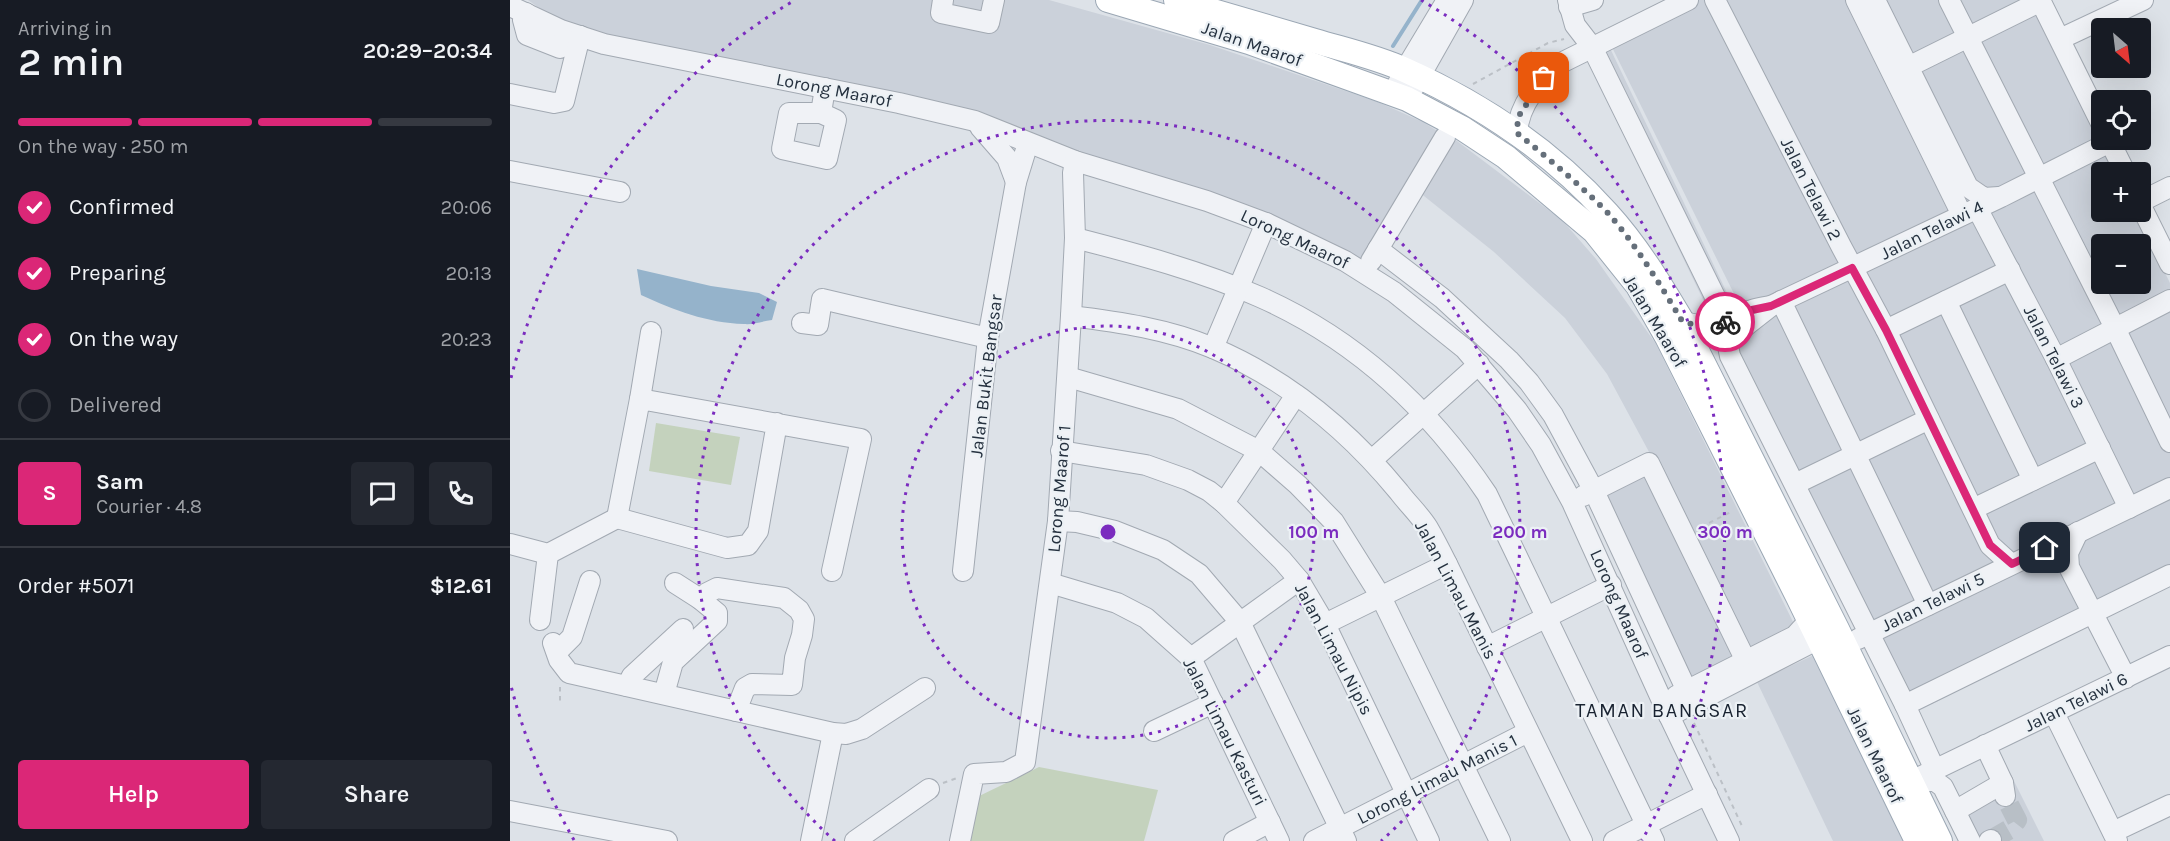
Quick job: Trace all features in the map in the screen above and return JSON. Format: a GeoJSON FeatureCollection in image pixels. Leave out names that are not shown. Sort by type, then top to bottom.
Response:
{"type":"FeatureCollection","features":[{"type":"Feature","properties":{"kind":"main road","name":"Jalan Maarof"},"geometry":{"type":"LineString","coordinates":[[1108,0],[1249,42],[1400,96],[1481,140],[1556,197],[1594,231],[1638,286],[1827,637],[1902,786],[1940,841]]}},
{"type":"Feature","properties":{"kind":"main road","name":"Jalan Maarof"},"geometry":{"type":"LineString","coordinates":[[1176,0],[1352,52],[1411,73],[1464,100],[1517,133],[1557,166],[1608,214],[1654,274],[1710,375],[1827,637]]}},
{"type":"Feature","properties":{"kind":"main road","name":"Jalan Maarof"},"geometry":{"type":"LineString","coordinates":[[1902,786],[1917,841]]}},
{"type":"Feature","properties":{"kind":"street"},"geometry":{"type":"LineString","coordinates":[[943,0],[940,13],[989,23],[994,0]]}},
{"type":"Feature","properties":{"kind":"street"},"geometry":{"type":"LineString","coordinates":[[1400,96],[1447,0]]}},
{"type":"Feature","properties":{"kind":"street"},"geometry":{"type":"LineString","coordinates":[[1411,73],[1463,0]]}},
{"type":"Feature","properties":{"kind":"street"},"geometry":{"type":"LineString","coordinates":[[1593,0],[1569,3],[1575,25],[1587,40],[1727,321]]}},
{"type":"Feature","properties":{"kind":"street"},"geometry":{"type":"LineString","coordinates":[[1517,133],[1518,117],[1544,78],[1587,40],[1688,0]]}},
{"type":"Feature","properties":{"kind":"street","name":"Jalan Telawi 2"},"geometry":{"type":"LineString","coordinates":[[1715,0],[1886,330],[1990,545],[2012,564]]}},
{"type":"Feature","properties":{"kind":"street","name":"Jalan Telawi 3"},"geometry":{"type":"LineString","coordinates":[[1856,0],[1969,212],[2010,270],[2129,508]]}},
{"type":"Feature","properties":{"kind":"street"},"geometry":{"type":"LineString","coordinates":[[1875,0],[1968,187],[1984,198],[2001,196]]}},
{"type":"Feature","properties":{"kind":"street"},"geometry":{"type":"LineString","coordinates":[[1949,0],[2170,442]]}},
{"type":"Feature","properties":{"kind":"street"},"geometry":{"type":"LineString","coordinates":[[2060,39],[2143,0]]}},
{"type":"Feature","properties":{"kind":"street"},"geometry":{"type":"LineString","coordinates":[[1908,67],[2041,1],[2091,102]]}},
{"type":"Feature","properties":{"kind":"street"},"geometry":{"type":"LineString","coordinates":[[510,36],[520,10]]}},
{"type":"Feature","properties":{"kind":"street"},"geometry":{"type":"LineString","coordinates":[[520,10],[527,34],[561,48],[580,36]]}},
{"type":"Feature","properties":{"kind":"street","name":"Lorong Maarof"},"geometry":{"type":"LineString","coordinates":[[520,10],[561,30],[635,51],[825,88],[975,121],[1075,161],[1216,204],[1266,223],[1329,253],[1394,292],[1465,349],[1517,410],[1541,445],[1572,502],[1666,710],[1729,841]]}},
{"type":"Feature","properties":{"kind":"street"},"geometry":{"type":"LineString","coordinates":[[510,94],[554,103],[564,101],[568,72],[580,36]]}},
{"type":"Feature","properties":{"kind":"street"},"geometry":{"type":"LineString","coordinates":[[821,113],[825,88]]}},
{"type":"Feature","properties":{"kind":"street"},"geometry":{"type":"LineString","coordinates":[[975,121],[1007,158],[1016,182]]}},
{"type":"Feature","properties":{"kind":"street"},"geometry":{"type":"LineString","coordinates":[[1363,272],[1445,137]]}},
{"type":"Feature","properties":{"kind":"street","name":"Jalan Bukit Bangsar"},"geometry":{"type":"LineString","coordinates":[[963,571],[988,338],[1016,182],[1028,143]]}},
{"type":"Feature","properties":{"kind":"street","name":"Jalan Telawi 4"},"geometry":{"type":"LineString","coordinates":[[1682,321],[1707,326],[1776,304],[2039,177],[2091,145]]}},
{"type":"Feature","properties":{"kind":"street","name":"Lorong Maarof 1"},"geometry":{"type":"LineString","coordinates":[[974,774],[1006,772],[1025,762],[1058,521],[1071,316],[1075,161]]}},
{"type":"Feature","properties":{"kind":"street"},"geometry":{"type":"LineString","coordinates":[[510,171],[620,192]]}},
{"type":"Feature","properties":{"kind":"street"},"geometry":{"type":"LineString","coordinates":[[2151,197],[2170,187]]}},
{"type":"Feature","properties":{"kind":"street"},"geometry":{"type":"LineString","coordinates":[[2149,222],[2170,264]]}},
{"type":"Feature","properties":{"kind":"street"},"geometry":{"type":"LineString","coordinates":[[1213,348],[1266,223]]}},
{"type":"Feature","properties":{"kind":"street"},"geometry":{"type":"LineString","coordinates":[[1074,238],[1160,261],[1240,288],[1286,309],[1324,331],[1394,385],[1425,413],[1465,461],[1487,494],[1650,833]]}},
{"type":"Feature","properties":{"kind":"street"},"geometry":{"type":"LineString","coordinates":[[1378,249],[1445,301],[1507,358],[1529,382],[1553,415],[1594,491],[1690,697]]}},
{"type":"Feature","properties":{"kind":"street"},"geometry":{"type":"LineString","coordinates":[[1886,330],[2010,270]]}},
{"type":"Feature","properties":{"kind":"street"},"geometry":{"type":"LineString","coordinates":[[802,323],[818,325],[822,298],[988,338]]}},
{"type":"Feature","properties":{"kind":"street"},"geometry":{"type":"LineString","coordinates":[[2056,359],[2170,300]]}},
{"type":"Feature","properties":{"kind":"street"},"geometry":{"type":"LineString","coordinates":[[1946,301],[2033,480]]}},
{"type":"Feature","properties":{"kind":"street"},"geometry":{"type":"LineString","coordinates":[[1928,605],[1856,455],[1776,304],[1730,338],[1728,346],[1730,356],[1905,705],[1970,841]]}},
{"type":"Feature","properties":{"kind":"street","name":"Jalan Limau Manis"},"geometry":{"type":"LineString","coordinates":[[1071,316],[1150,328],[1213,348],[1281,383],[1336,426],[1372,460],[1427,526],[1582,841]]}},
{"type":"Feature","properties":{"kind":"street"},"geometry":{"type":"LineString","coordinates":[[617,519],[651,332]]}},
{"type":"Feature","properties":{"kind":"street"},"geometry":{"type":"LineString","coordinates":[[1710,375],[1712,363],[1717,358],[1730,356]]}},
{"type":"Feature","properties":{"kind":"street"},"geometry":{"type":"LineString","coordinates":[[1372,460],[1425,413],[1484,369],[1507,358]]}},
{"type":"Feature","properties":{"kind":"street"},"geometry":{"type":"LineString","coordinates":[[1068,377],[1178,410],[1259,451],[1298,485],[1334,522],[1381,597],[1500,841]]}},
{"type":"Feature","properties":{"kind":"street"},"geometry":{"type":"LineString","coordinates":[[1224,503],[1296,395]]}},
{"type":"Feature","properties":{"kind":"street"},"geometry":{"type":"LineString","coordinates":[[640,399],[861,439],[832,571]]}},
{"type":"Feature","properties":{"kind":"street"},"geometry":{"type":"LineString","coordinates":[[1795,484],[1929,419]]}},
{"type":"Feature","properties":{"kind":"street"},"geometry":{"type":"LineString","coordinates":[[510,544],[548,554],[617,519],[727,548],[748,545],[758,531],[777,423]]}},
{"type":"Feature","properties":{"kind":"street"},"geometry":{"type":"LineString","coordinates":[[1973,508],[2100,448]]}},
{"type":"Feature","properties":{"kind":"street","name":"Jalan Limau Nipis"},"geometry":{"type":"LineString","coordinates":[[1061,451],[1146,465],[1188,480],[1209,491],[1256,532],[1299,580],[1325,624],[1429,841]]}},
{"type":"Feature","properties":{"kind":"street"},"geometry":{"type":"LineString","coordinates":[[1572,502],[1649,463],[1746,661]]}},
{"type":"Feature","properties":{"kind":"street","name":"Jalan Telawi 5"},"geometry":{"type":"LineString","coordinates":[[1690,697],[1827,637],[1869,633],[2170,488]]}},
{"type":"Feature","properties":{"kind":"street"},"geometry":{"type":"LineString","coordinates":[[1058,521],[1077,522],[1116,531],[1163,550],[1199,574],[1240,622],[1343,834]]}},
{"type":"Feature","properties":{"kind":"street"},"geometry":{"type":"LineString","coordinates":[[2078,532],[2068,553],[2069,567],[2126,678]]}},
{"type":"Feature","properties":{"kind":"street"},"geometry":{"type":"LineString","coordinates":[[540,620],[548,554]]}},
{"type":"Feature","properties":{"kind":"street"},"geometry":{"type":"LineString","coordinates":[[1325,624],[1447,564]]}},
{"type":"Feature","properties":{"kind":"street"},"geometry":{"type":"LineString","coordinates":[[1905,705],[2170,574]]}},
{"type":"Feature","properties":{"kind":"street"},"geometry":{"type":"LineString","coordinates":[[1191,658],[1299,580]]}},
{"type":"Feature","properties":{"kind":"street"},"geometry":{"type":"LineString","coordinates":[[590,581],[572,637],[555,648],[559,660],[569,673],[846,735],[862,729],[926,688]]}},
{"type":"Feature","properties":{"kind":"street"},"geometry":{"type":"LineString","coordinates":[[664,694],[673,662],[717,621],[717,613],[675,583]]}},
{"type":"Feature","properties":{"kind":"street","name":"Jalan Limau Kasturi"},"geometry":{"type":"LineString","coordinates":[[1050,583],[1117,603],[1146,618],[1191,658],[1279,841]]}},
{"type":"Feature","properties":{"kind":"street"},"geometry":{"type":"LineString","coordinates":[[1487,647],[1611,585]]}},
{"type":"Feature","properties":{"kind":"street"},"geometry":{"type":"LineString","coordinates":[[700,599],[717,588],[784,598],[799,610],[804,619],[795,658],[792,685],[752,684],[745,688],[736,711]]}},
{"type":"Feature","properties":{"kind":"street"},"geometry":{"type":"LineString","coordinates":[[1666,710],[1746,661],[1795,636],[1805,625],[1827,637]]}},
{"type":"Feature","properties":{"kind":"street"},"geometry":{"type":"LineString","coordinates":[[627,686],[632,676],[683,629]]}},
{"type":"Feature","properties":{"kind":"street","name":"Jalan Telawi 6"},"geometry":{"type":"LineString","coordinates":[[1939,778],[1969,760],[1984,746],[2170,656]]}},
{"type":"Feature","properties":{"kind":"street"},"geometry":{"type":"LineString","coordinates":[[1154,731],[1213,703]]}},
{"type":"Feature","properties":{"kind":"street"},"geometry":{"type":"LineString","coordinates":[[2054,712],[2115,836],[2170,805]]}},
{"type":"Feature","properties":{"kind":"street","name":"Lorong Limau Manis 1"},"geometry":{"type":"LineString","coordinates":[[1314,841],[1343,834],[1407,794],[1528,732]]}},
{"type":"Feature","properties":{"kind":"street"},"geometry":{"type":"LineString","coordinates":[[811,841],[833,733]]}},
{"type":"Feature","properties":{"kind":"street"},"geometry":{"type":"LineString","coordinates":[[1955,811],[2004,790],[1984,746]]}},
{"type":"Feature","properties":{"kind":"street"},"geometry":{"type":"LineString","coordinates":[[960,841],[974,774]]}},
{"type":"Feature","properties":{"kind":"street"},"geometry":{"type":"LineString","coordinates":[[1902,786],[1935,781],[1939,778]]}},
{"type":"Feature","properties":{"kind":"street"},"geometry":{"type":"LineString","coordinates":[[855,841],[929,789]]}},
{"type":"Feature","properties":{"kind":"street"},"geometry":{"type":"LineString","coordinates":[[1614,841],[1650,833],[1707,794]]}},
{"type":"Feature","properties":{"kind":"street"},"geometry":{"type":"LineString","coordinates":[[510,811],[667,841]]}},
{"type":"Feature","properties":{"kind":"street","name":"Jalan Limau Kasturi"},"geometry":{"type":"LineString","coordinates":[[1234,841],[1270,822]]}},
{"type":"Feature","properties":{"kind":"path"},"geometry":{"type":"LineString","coordinates":[[1467,87],[1548,42],[1587,40]]}},
{"type":"Feature","properties":{"kind":"path"},"geometry":{"type":"LineString","coordinates":[[1701,527],[1733,511]]}},
{"type":"Feature","properties":{"kind":"path"},"geometry":{"type":"LineString","coordinates":[[929,789],[950,780],[974,774]]}},
{"type":"Feature","properties":{"kind":"shaded area"},"geometry":{"type":"Polygon","coordinates":[[[528,0],[1049,0],[1210,45],[1378,102],[1423,122],[1442,134],[1363,265],[1034,140],[564,26],[528,0]]]}},
{"type":"Feature","properties":{"kind":"shaded area"},"geometry":{"type":"Polygon","coordinates":[[[1664,0],[2034,0],[2091,118],[2091,150],[2106,150],[2112,162],[2091,162],[2091,222],[2140,222],[2146,234],[2091,234],[2091,294],[2151,294],[2151,244],[2170,283],[2170,573],[1912,709],[1737,356],[1741,308],[1604,31],[1664,0]]]}},
{"type":"Feature","properties":{"kind":"shaded area"},"geometry":{"type":"Polygon","coordinates":[[[1608,44],[1729,297],[1707,308],[1586,55],[1608,44]]]}},
{"type":"Feature","properties":{"kind":"shaded area"},"geometry":{"type":"Polygon","coordinates":[[[1453,138],[1562,220],[1596,259],[1656,344],[1796,628],[1689,684],[1598,492],[1655,463],[1607,374],[1565,318],[1494,252],[1419,192],[1453,138]]]}},
{"type":"Feature","properties":{"kind":"shaded area"},"geometry":{"type":"Polygon","coordinates":[[[1816,654],[1907,841],[1833,841],[1757,682],[1816,654]]]}},
{"type":"Feature","properties":{"kind":"shaded area"},"geometry":{"type":"Polygon","coordinates":[[[2010,773],[2044,841],[1958,841],[1941,807],[2010,773]]]}},
{"type":"Feature","properties":{"kind":"green space"},"geometry":{"type":"Polygon","coordinates":[[[656,423],[740,437],[731,485],[649,471],[656,423]]]}},
{"type":"Feature","properties":{"kind":"green space"},"geometry":{"type":"Polygon","coordinates":[[[1039,767],[1158,790],[1144,841],[966,841],[975,798],[1039,767]]]}},
{"type":"Feature","properties":{"kind":"water"},"geometry":{"type":"Polygon","coordinates":[[[637,269],[711,286],[759,293],[777,302],[772,320],[751,324],[730,323],[678,311],[641,295],[637,269]]]}},
{"type":"Feature","properties":{"kind":"waterway"},"geometry":{"type":"LineString","coordinates":[[1393,46],[1422,0]]}},
{"type":"Feature","properties":{"kind":"tunnel"},"geometry":{"type":"LineString","coordinates":[[1991,840],[2010,829],[2017,820],[2005,797]]}},
{"type":"Feature","properties":{"kind":"way so far"},"geometry":{"type":"LineString","coordinates":[[1544,78],[1518,117],[1517,133],[1557,166],[1608,214],[1654,274],[1682,321],[1698,326],[1725,322]]}},
{"type":"Feature","properties":{"kind":"district","name":"TAMAN BANGSAR"},"geometry":{"type":"Point","coordinates":[1662,710]}},
{"type":"Feature","properties":{"kind":"route"},"geometry":{"type":"LineString","coordinates":[[1725,322],[1752,310],[1771,306],[1852,268],[1886,330],[1990,545],[2012,564],[2045,548]]}}]}
